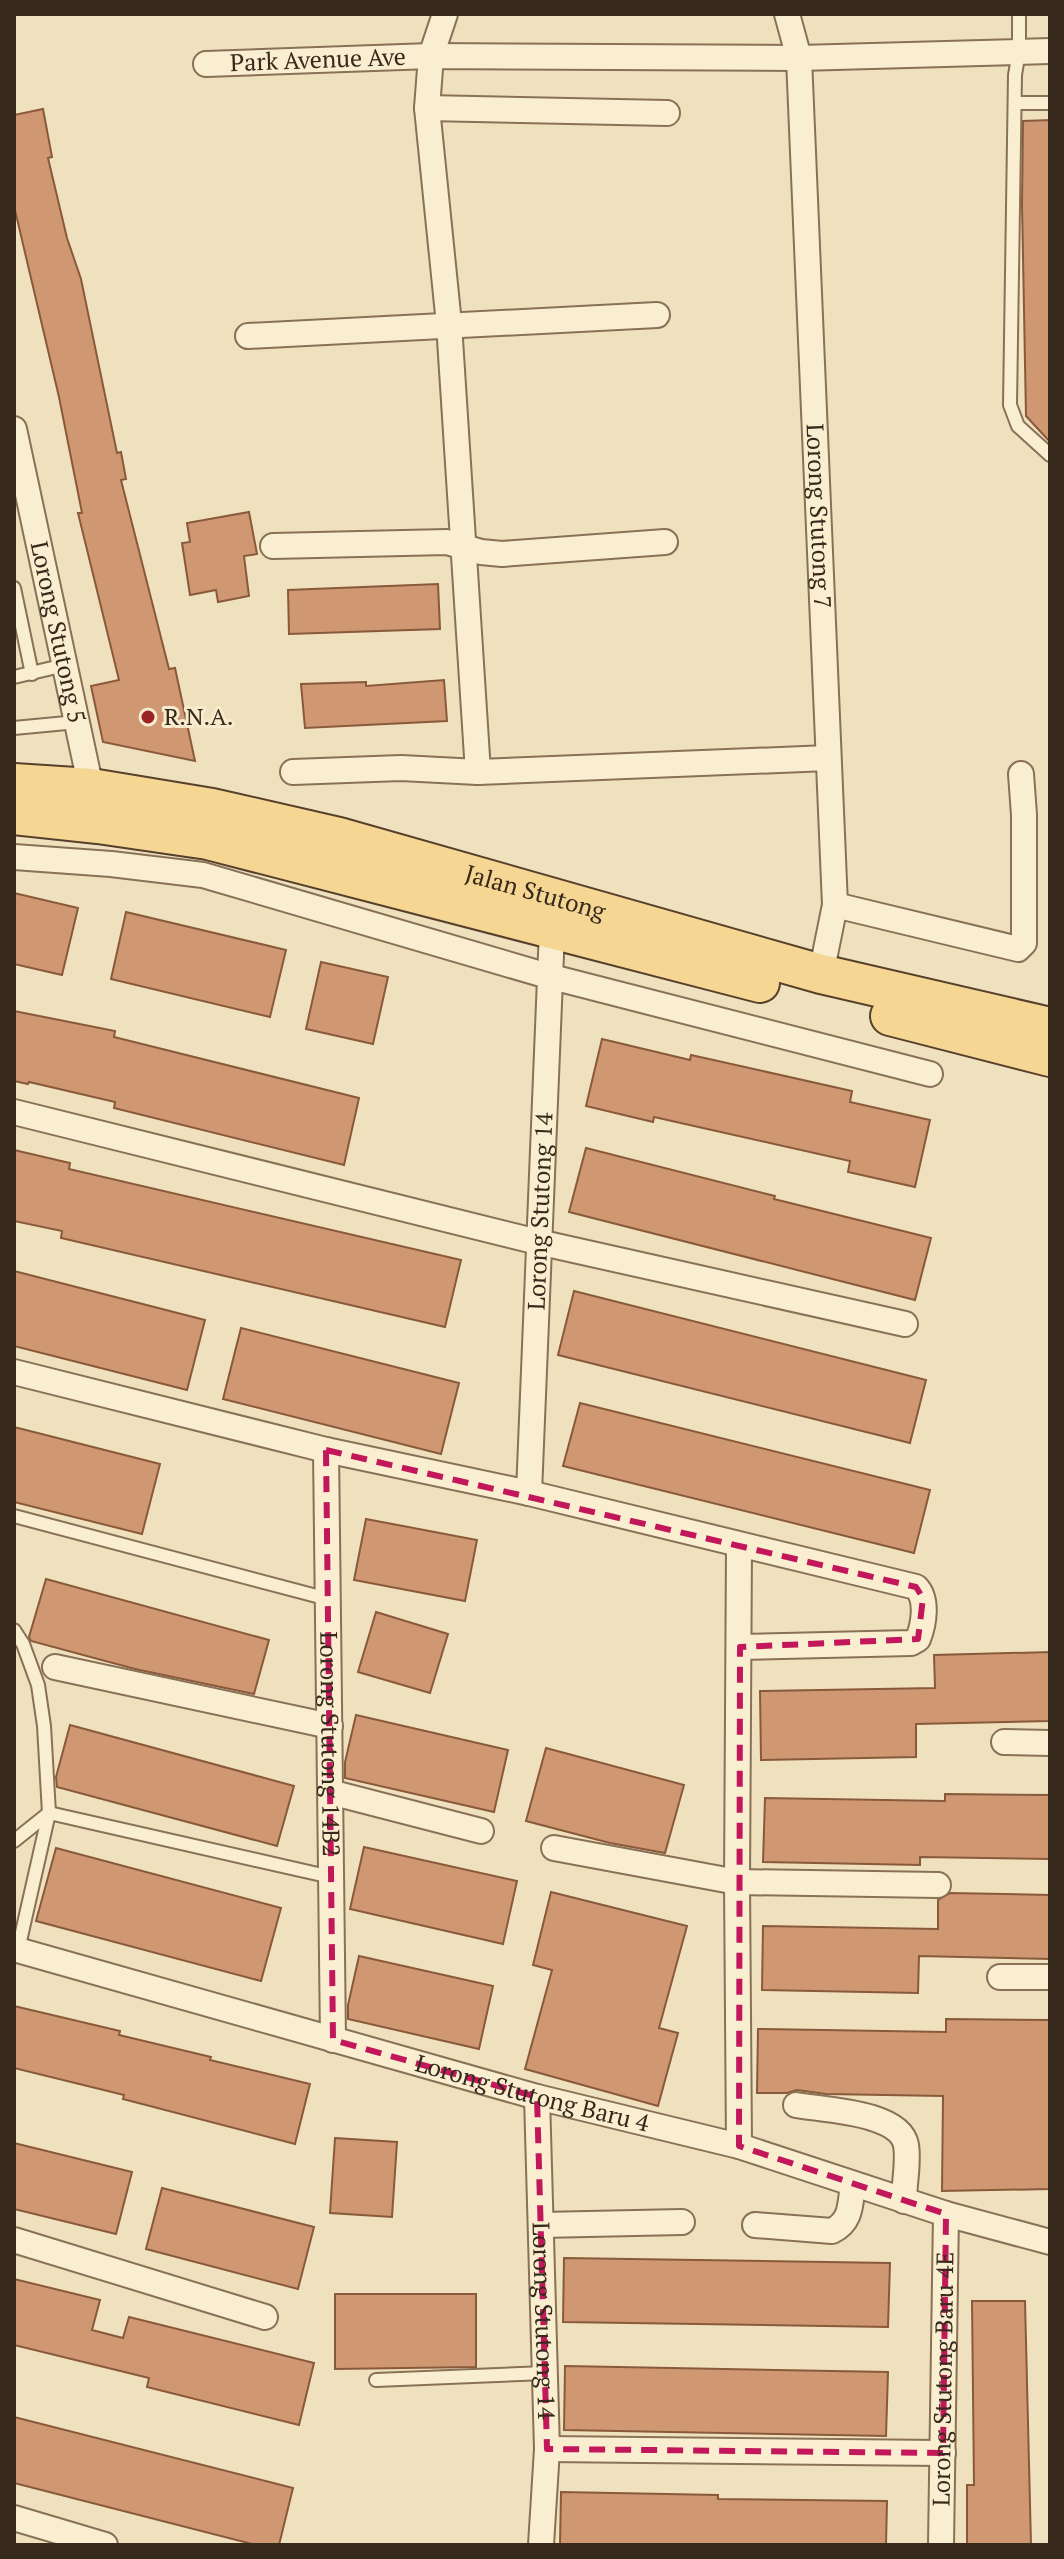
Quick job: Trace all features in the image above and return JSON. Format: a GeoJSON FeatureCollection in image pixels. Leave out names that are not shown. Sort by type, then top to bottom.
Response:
{"type":"FeatureCollection","features":[{"type":"Feature","properties":{"kind":"main road","name":"Jalan Stutong"},"geometry":{"type":"LineString","coordinates":[[14,783],[91,788],[212,808],[339,837],[821,974],[1050,1027]]}},
{"type":"Feature","properties":{"kind":"main road","name":"Jalan Stutong"},"geometry":{"type":"LineString","coordinates":[[14,815],[208,840],[1050,1057]]}},
{"type":"Feature","properties":{"kind":"street"},"geometry":{"type":"LineString","coordinates":[[445,14],[431,56],[427,108],[449,324],[478,772]]}},
{"type":"Feature","properties":{"kind":"street","name":"Lorong Stutong 7"},"geometry":{"type":"LineString","coordinates":[[787,14],[799,58],[835,905],[821,974]]}},
{"type":"Feature","properties":{"kind":"street","name":"Park Avenue Ave"},"geometry":{"type":"LineString","coordinates":[[206,64],[431,56],[799,58],[1050,51]]}},
{"type":"Feature","properties":{"kind":"street"},"geometry":{"type":"LineString","coordinates":[[427,108],[667,113]]}},
{"type":"Feature","properties":{"kind":"street"},"geometry":{"type":"LineString","coordinates":[[248,336],[657,315]]}},
{"type":"Feature","properties":{"kind":"street","name":"Lorong Stutong 5"},"geometry":{"type":"LineString","coordinates":[[14,429],[91,788]]}},
{"type":"Feature","properties":{"kind":"street"},"geometry":{"type":"LineString","coordinates":[[273,546],[447,542],[481,552],[502,554],[665,542]]}},
{"type":"Feature","properties":{"kind":"street"},"geometry":{"type":"LineString","coordinates":[[293,772],[401,768],[478,772],[828,758]]}},
{"type":"Feature","properties":{"kind":"street"},"geometry":{"type":"LineString","coordinates":[[835,905],[1018,949],[1024,943],[1026,886],[1021,774]]}},
{"type":"Feature","properties":{"kind":"street"},"geometry":{"type":"LineString","coordinates":[[14,857],[203,875],[548,976],[930,1074]]}},
{"type":"Feature","properties":{"kind":"street","name":"Lorong Stutong 14"},"geometry":{"type":"LineString","coordinates":[[529,1493],[552,930]]}},
{"type":"Feature","properties":{"kind":"street"},"geometry":{"type":"LineString","coordinates":[[14,1112],[538,1242],[905,1324]]}},
{"type":"Feature","properties":{"kind":"street"},"geometry":{"type":"LineString","coordinates":[[14,1372],[326,1450],[529,1493],[916,1587],[923,1598],[921,1631],[918,1639],[911,1643],[740,1647]]}},
{"type":"Feature","properties":{"kind":"street","name":"Lorong Stutong 14B2"},"geometry":{"type":"LineString","coordinates":[[326,1450],[333,2040]]}},
{"type":"Feature","properties":{"kind":"street"},"geometry":{"type":"LineString","coordinates":[[739,1546],[739,2146]]}},
{"type":"Feature","properties":{"kind":"street"},"geometry":{"type":"LineString","coordinates":[[55,1667],[330,1726]]}},
{"type":"Feature","properties":{"kind":"street"},"geometry":{"type":"LineString","coordinates":[[1004,1742],[1050,1743]]}},
{"type":"Feature","properties":{"kind":"street"},"geometry":{"type":"LineString","coordinates":[[330,1792],[481,1831]]}},
{"type":"Feature","properties":{"kind":"street"},"geometry":{"type":"LineString","coordinates":[[554,1848],[737,1882],[938,1885]]}},
{"type":"Feature","properties":{"kind":"street","name":"Lorong Stutong Baru 4"},"geometry":{"type":"LineString","coordinates":[[16,1950],[537,2097],[739,2146],[946,2214],[1050,2242]]}},
{"type":"Feature","properties":{"kind":"street"},"geometry":{"type":"LineString","coordinates":[[1000,1977],[1050,1977]]}},
{"type":"Feature","properties":{"kind":"street","name":"Lorong Stutong 14"},"geometry":{"type":"LineString","coordinates":[[537,2097],[547,2449],[541,2545]]}},
{"type":"Feature","properties":{"kind":"street"},"geometry":{"type":"LineString","coordinates":[[796,2105],[885,2120],[899,2129],[906,2144],[904,2201]]}},
{"type":"Feature","properties":{"kind":"street"},"geometry":{"type":"LineString","coordinates":[[755,2225],[832,2231],[843,2225],[849,2216],[853,2184]]}},
{"type":"Feature","properties":{"kind":"street","name":"Lorong Stutong Baru 4E"},"geometry":{"type":"LineString","coordinates":[[941,2545],[946,2214]]}},
{"type":"Feature","properties":{"kind":"street"},"geometry":{"type":"LineString","coordinates":[[541,2225],[682,2222]]}},
{"type":"Feature","properties":{"kind":"street"},"geometry":{"type":"LineString","coordinates":[[14,2240],[265,2317]]}},
{"type":"Feature","properties":{"kind":"street"},"geometry":{"type":"LineString","coordinates":[[547,2449],[943,2453]]}},
{"type":"Feature","properties":{"kind":"street"},"geometry":{"type":"LineString","coordinates":[[14,2518],[105,2545]]}},
{"type":"Feature","properties":{"kind":"lane"},"geometry":{"type":"LineString","coordinates":[[1019,14],[1010,405],[1018,426],[1050,455]]}},
{"type":"Feature","properties":{"kind":"lane"},"geometry":{"type":"LineString","coordinates":[[1015,103],[1050,103]]}},
{"type":"Feature","properties":{"kind":"lane"},"geometry":{"type":"LineString","coordinates":[[14,588],[32,674]]}},
{"type":"Feature","properties":{"kind":"lane"},"geometry":{"type":"LineString","coordinates":[[14,677],[65,665]]}},
{"type":"Feature","properties":{"kind":"lane"},"geometry":{"type":"LineString","coordinates":[[14,728],[77,722]]}},
{"type":"Feature","properties":{"kind":"lane"},"geometry":{"type":"LineString","coordinates":[[15,1520],[328,1599]]}},
{"type":"Feature","properties":{"kind":"lane"},"geometry":{"type":"LineString","coordinates":[[14,1630],[23,1644],[38,1685],[44,1726],[49,1813],[16,1950]]}},
{"type":"Feature","properties":{"kind":"lane"},"geometry":{"type":"LineString","coordinates":[[14,1841],[49,1813]]}},
{"type":"Feature","properties":{"kind":"lane"},"geometry":{"type":"LineString","coordinates":[[49,1813],[331,1877]]}},
{"type":"Feature","properties":{"kind":"lane"},"geometry":{"type":"LineString","coordinates":[[376,2380],[545,2373]]}},
{"type":"Feature","properties":{"kind":"highlighted area"},"geometry":{"type":"Polygon","coordinates":[[[326,1450],[916,1587],[923,1598],[918,1639],[740,1647],[739,2146],[946,2214],[943,2453],[547,2449],[537,2097],[333,2040],[326,1450]]]}},
{"type":"Feature","properties":{"kind":"building"},"geometry":{"type":"Polygon","coordinates":[[[43,109],[52,157],[48,158],[67,238],[81,279],[117,453],[121,452],[126,479],[121,480],[169,669],[175,668],[195,761],[103,742],[91,686],[119,680],[78,513],[82,513],[59,397],[14,206],[14,115],[43,109]]]}},
{"type":"Feature","properties":{"kind":"building"},"geometry":{"type":"Polygon","coordinates":[[[1050,120],[1050,442],[1026,416],[1022,204],[1023,121],[1050,120]]]}},
{"type":"Feature","properties":{"kind":"building"},"geometry":{"type":"Polygon","coordinates":[[[249,512],[257,554],[244,556],[249,596],[218,602],[216,590],[190,595],[182,543],[190,542],[187,523],[249,512]]]}},
{"type":"Feature","properties":{"kind":"building"},"geometry":{"type":"Polygon","coordinates":[[[438,584],[440,629],[289,634],[288,590],[438,584]]]}},
{"type":"Feature","properties":{"kind":"building"},"geometry":{"type":"Polygon","coordinates":[[[444,680],[447,721],[305,728],[301,684],[366,682],[366,686],[444,680]]]}},
{"type":"Feature","properties":{"kind":"building"},"geometry":{"type":"Polygon","coordinates":[[[14,893],[78,908],[62,975],[14,964],[14,893]]]}},
{"type":"Feature","properties":{"kind":"building"},"geometry":{"type":"Polygon","coordinates":[[[126,912],[286,950],[270,1017],[111,979],[126,912]]]}},
{"type":"Feature","properties":{"kind":"building"},"geometry":{"type":"Polygon","coordinates":[[[321,962],[388,977],[373,1044],[306,1029],[321,962]]]}},
{"type":"Feature","properties":{"kind":"building"},"geometry":{"type":"Polygon","coordinates":[[[14,1011],[115,1031],[114,1037],[359,1098],[344,1165],[114,1108],[115,1102],[14,1081],[14,1011]]]}},
{"type":"Feature","properties":{"kind":"building"},"geometry":{"type":"Polygon","coordinates":[[[602,1039],[690,1060],[691,1055],[852,1091],[850,1102],[930,1120],[915,1187],[848,1172],[850,1161],[654,1117],[653,1122],[586,1106],[602,1039]]]}},
{"type":"Feature","properties":{"kind":"building"},"geometry":{"type":"Polygon","coordinates":[[[586,1148],[931,1238],[915,1300],[569,1212],[586,1148]]]}},
{"type":"Feature","properties":{"kind":"building"},"geometry":{"type":"Polygon","coordinates":[[[14,1150],[70,1163],[69,1169],[461,1260],[445,1327],[61,1238],[62,1231],[14,1221],[14,1150]]]}},
{"type":"Feature","properties":{"kind":"building"},"geometry":{"type":"Polygon","coordinates":[[[14,1271],[205,1320],[187,1390],[14,1346],[14,1271]]]}},
{"type":"Feature","properties":{"kind":"building"},"geometry":{"type":"Polygon","coordinates":[[[574,1291],[926,1380],[910,1443],[558,1355],[574,1291]]]}},
{"type":"Feature","properties":{"kind":"building"},"geometry":{"type":"Polygon","coordinates":[[[241,1328],[459,1383],[441,1454],[223,1399],[241,1328]]]}},
{"type":"Feature","properties":{"kind":"building"},"geometry":{"type":"Polygon","coordinates":[[[580,1403],[930,1490],[914,1553],[563,1466],[580,1403]]]}},
{"type":"Feature","properties":{"kind":"building"},"geometry":{"type":"Polygon","coordinates":[[[14,1427],[160,1464],[142,1534],[14,1502],[14,1427]]]}},
{"type":"Feature","properties":{"kind":"building"},"geometry":{"type":"Polygon","coordinates":[[[366,1519],[477,1540],[465,1601],[354,1580],[366,1519]]]}},
{"type":"Feature","properties":{"kind":"building"},"geometry":{"type":"Polygon","coordinates":[[[46,1579],[269,1640],[254,1694],[135,1669],[31,1641],[29,1637],[46,1579]]]}},
{"type":"Feature","properties":{"kind":"building"},"geometry":{"type":"Polygon","coordinates":[[[376,1612],[448,1634],[430,1693],[358,1672],[376,1612]]]}},
{"type":"Feature","properties":{"kind":"building"},"geometry":{"type":"Polygon","coordinates":[[[1050,1652],[1050,1721],[916,1724],[916,1757],[761,1760],[760,1691],[935,1688],[934,1655],[1050,1652]]]}},
{"type":"Feature","properties":{"kind":"building"},"geometry":{"type":"Polygon","coordinates":[[[356,1715],[508,1750],[494,1812],[345,1778],[345,1762],[356,1715]]]}},
{"type":"Feature","properties":{"kind":"building"},"geometry":{"type":"Polygon","coordinates":[[[70,1725],[294,1786],[277,1846],[57,1787],[56,1777],[70,1725]]]}},
{"type":"Feature","properties":{"kind":"building"},"geometry":{"type":"Polygon","coordinates":[[[546,1748],[684,1785],[665,1853],[610,1843],[526,1821],[546,1748]]]}},
{"type":"Feature","properties":{"kind":"building"},"geometry":{"type":"Polygon","coordinates":[[[945,1794],[1050,1795],[1050,1859],[920,1857],[920,1865],[763,1862],[765,1798],[945,1801],[945,1794]]]}},
{"type":"Feature","properties":{"kind":"building"},"geometry":{"type":"Polygon","coordinates":[[[364,1847],[517,1881],[503,1944],[350,1909],[364,1847]]]}},
{"type":"Feature","properties":{"kind":"building"},"geometry":{"type":"Polygon","coordinates":[[[56,1848],[281,1908],[261,1981],[36,1921],[56,1848]]]}},
{"type":"Feature","properties":{"kind":"building"},"geometry":{"type":"Polygon","coordinates":[[[551,1892],[687,1926],[659,2028],[678,2033],[658,2106],[525,2069],[552,1970],[533,1965],[551,1892]]]}},
{"type":"Feature","properties":{"kind":"building"},"geometry":{"type":"Polygon","coordinates":[[[950,1893],[1050,1895],[1050,1959],[919,1956],[918,1993],[762,1990],[763,1926],[938,1929],[938,1900],[950,1893]]]}},
{"type":"Feature","properties":{"kind":"building"},"geometry":{"type":"Polygon","coordinates":[[[359,1956],[493,1986],[479,2049],[348,2019],[348,2005],[359,1956]]]}},
{"type":"Feature","properties":{"kind":"building"},"geometry":{"type":"Polygon","coordinates":[[[14,2006],[120,2031],[119,2035],[310,2084],[295,2144],[123,2099],[124,2095],[14,2068],[14,2006]]]}},
{"type":"Feature","properties":{"kind":"building"},"geometry":{"type":"Polygon","coordinates":[[[946,2019],[1050,2020],[1050,2189],[942,2191],[943,2096],[826,2094],[797,2090],[757,2093],[758,2029],[946,2032],[946,2019]]]}},
{"type":"Feature","properties":{"kind":"building"},"geometry":{"type":"Polygon","coordinates":[[[335,2138],[397,2142],[392,2217],[330,2213],[335,2138]]]}},
{"type":"Feature","properties":{"kind":"building"},"geometry":{"type":"Polygon","coordinates":[[[14,2143],[132,2172],[116,2234],[14,2209],[14,2143]]]}},
{"type":"Feature","properties":{"kind":"building"},"geometry":{"type":"Polygon","coordinates":[[[162,2188],[314,2227],[298,2289],[146,2249],[162,2188]]]}},
{"type":"Feature","properties":{"kind":"building"},"geometry":{"type":"Polygon","coordinates":[[[564,2258],[890,2263],[888,2327],[563,2322],[564,2258]]]}},
{"type":"Feature","properties":{"kind":"building"},"geometry":{"type":"Polygon","coordinates":[[[14,2279],[100,2300],[92,2330],[123,2338],[129,2317],[314,2363],[299,2425],[147,2387],[149,2378],[14,2345],[14,2279]]]}},
{"type":"Feature","properties":{"kind":"building"},"geometry":{"type":"Polygon","coordinates":[[[335,2294],[476,2294],[476,2367],[335,2369],[335,2294]]]}},
{"type":"Feature","properties":{"kind":"building"},"geometry":{"type":"Polygon","coordinates":[[[972,2301],[1025,2301],[1031,2545],[967,2545],[967,2485],[974,2485],[972,2301]]]}},
{"type":"Feature","properties":{"kind":"building"},"geometry":{"type":"Polygon","coordinates":[[[565,2366],[888,2372],[886,2436],[564,2430],[565,2366]]]}},
{"type":"Feature","properties":{"kind":"building"},"geometry":{"type":"Polygon","coordinates":[[[14,2417],[293,2488],[279,2545],[256,2545],[14,2483],[14,2417]]]}},
{"type":"Feature","properties":{"kind":"building"},"geometry":{"type":"Polygon","coordinates":[[[561,2492],[718,2495],[718,2499],[887,2501],[886,2545],[560,2545],[561,2492]]]}},
{"type":"Feature","properties":{"kind":"place","name":"R.N.A."},"geometry":{"type":"Point","coordinates":[148,717]}}]}
